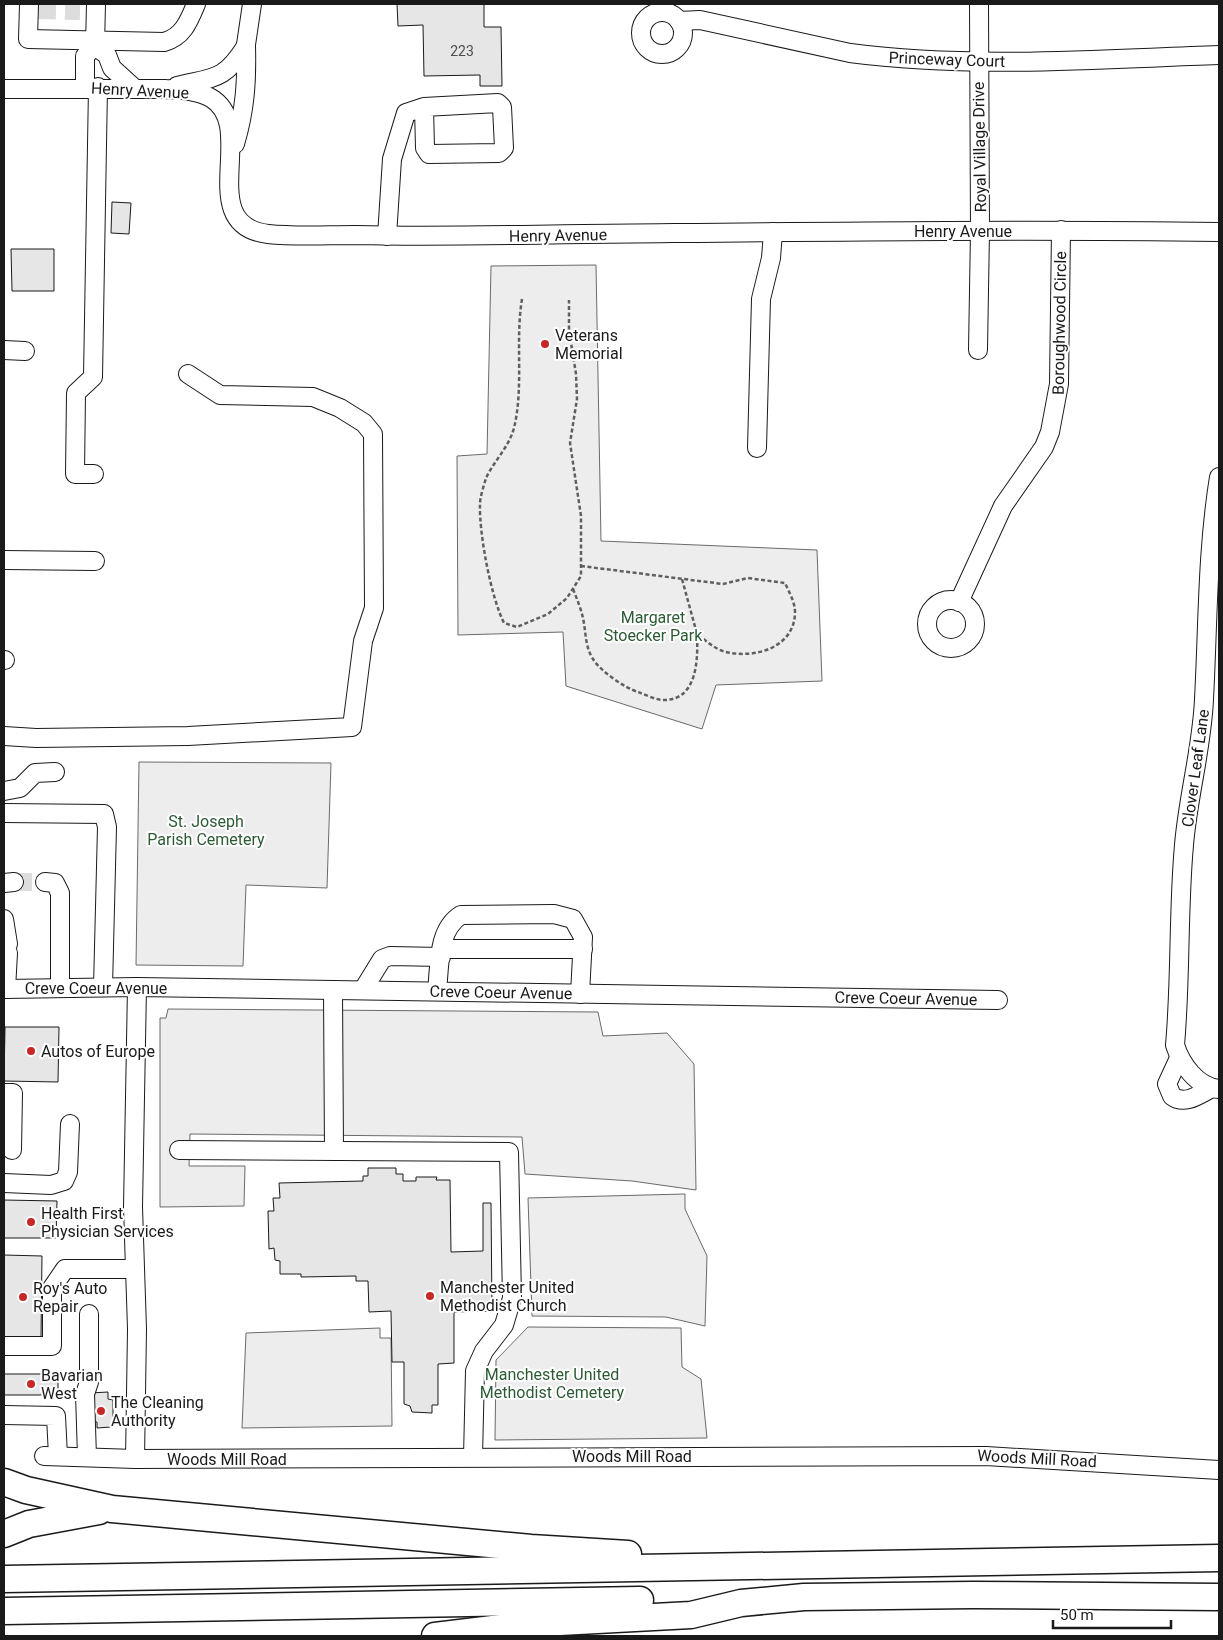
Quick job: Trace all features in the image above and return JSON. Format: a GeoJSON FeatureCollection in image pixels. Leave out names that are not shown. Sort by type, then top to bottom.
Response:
{"type":"FeatureCollection","features":[{"type":"Feature","properties":{"kind":"highway"},"geometry":{"type":"LineString","coordinates":[[4,1482],[26,1490],[112,1508],[522,1547],[586,1550],[757,1566]]}},
{"type":"Feature","properties":{"kind":"highway"},"geometry":{"type":"LineString","coordinates":[[4,1534],[29,1524],[112,1508]]}},
{"type":"Feature","properties":{"kind":"highway"},"geometry":{"type":"LineString","coordinates":[[4,1579],[1219,1558]]}},
{"type":"Feature","properties":{"kind":"highway"},"geometry":{"type":"LineString","coordinates":[[4,1611],[628,1600],[741,1603],[804,1597],[888,1595],[1219,1597]]}},
{"type":"Feature","properties":{"kind":"highway"},"geometry":{"type":"LineString","coordinates":[[435,1636],[541,1623],[691,1615],[741,1603]]}},
{"type":"Feature","properties":{"kind":"street"},"geometry":{"type":"LineString","coordinates":[[32,8],[28,39],[95,44],[174,40],[189,22],[196,4]]}},
{"type":"Feature","properties":{"kind":"street"},"geometry":{"type":"LineString","coordinates":[[229,123],[246,46],[252,4]]}},
{"type":"Feature","properties":{"kind":"street","name":"Royal Village Drive"},"geometry":{"type":"LineString","coordinates":[[978,350],[980,231],[979,4]]}},
{"type":"Feature","properties":{"kind":"street"},"geometry":{"type":"LineString","coordinates":[[90,9],[95,44],[107,55],[112,68],[134,88]]}},
{"type":"Feature","properties":{"kind":"street","name":"Princeway Court"},"geometry":{"type":"LineString","coordinates":[[679,21],[700,20],[850,53],[918,59],[979,61],[1219,55]]}},
{"type":"Feature","properties":{"kind":"street"},"geometry":{"type":"LineString","coordinates":[[94,474],[75,474],[76,393],[93,377],[92,88],[86,56],[95,44]]}},
{"type":"Feature","properties":{"kind":"street"},"geometry":{"type":"LineString","coordinates":[[165,89],[223,74],[234,65],[246,46]]}},
{"type":"Feature","properties":{"kind":"street"},"geometry":{"type":"LineString","coordinates":[[229,170],[244,112],[246,46]]}},
{"type":"Feature","properties":{"kind":"street","name":"Henry Avenue"},"geometry":{"type":"LineString","coordinates":[[4,89],[165,89],[189,91],[212,98],[224,110],[229,123],[231,138],[229,170],[232,207],[237,216],[249,229],[269,234],[388,236],[1061,230],[1219,232]]}},
{"type":"Feature","properties":{"kind":"street"},"geometry":{"type":"LineString","coordinates":[[388,236],[392,159],[406,113],[424,107],[498,103],[502,107],[504,148],[498,153],[429,154],[426,148],[424,107]]}},
{"type":"Feature","properties":{"kind":"street","name":"Boroughwood Circle"},"geometry":{"type":"LineString","coordinates":[[959,602],[1003,506],[1044,447],[1050,432],[1059,384],[1061,230]]}},
{"type":"Feature","properties":{"kind":"street"},"geometry":{"type":"LineString","coordinates":[[757,448],[761,299],[772,258],[773,232]]}},
{"type":"Feature","properties":{"kind":"street"},"geometry":{"type":"LineString","coordinates":[[4,350],[25,351]]}},
{"type":"Feature","properties":{"kind":"street"},"geometry":{"type":"LineString","coordinates":[[4,736],[36,738],[188,736],[352,727],[363,641],[374,608],[373,434],[364,423],[340,408],[313,397],[220,395],[188,374]]}},
{"type":"Feature","properties":{"kind":"street","name":"Clover Leaf Lane"},"geometry":{"type":"LineString","coordinates":[[1179,1058],[1175,1045],[1183,860],[1187,811],[1198,752],[1204,701],[1212,522],[1219,477]]}},
{"type":"Feature","properties":{"kind":"street"},"geometry":{"type":"LineString","coordinates":[[4,560],[94,561]]}},
{"type":"Feature","properties":{"kind":"street"},"geometry":{"type":"LineString","coordinates":[[4,791],[20,788],[35,773],[55,772]]}},
{"type":"Feature","properties":{"kind":"street"},"geometry":{"type":"LineString","coordinates":[[4,813],[104,814],[107,827],[102,987]]}},
{"type":"Feature","properties":{"kind":"street"},"geometry":{"type":"LineString","coordinates":[[45,882],[55,883],[60,893],[60,987]]}},
{"type":"Feature","properties":{"kind":"street"},"geometry":{"type":"LineString","coordinates":[[437,991],[446,929],[451,921],[461,915],[554,914],[573,919],[583,937],[580,994]]}},
{"type":"Feature","properties":{"kind":"street"},"geometry":{"type":"LineString","coordinates":[[4,919],[8,949],[5,989]]}},
{"type":"Feature","properties":{"kind":"street"},"geometry":{"type":"LineString","coordinates":[[363,990],[382,959],[390,956],[583,949]]}},
{"type":"Feature","properties":{"kind":"street"},"geometry":{"type":"LineString","coordinates":[[135,1459],[137,1329],[133,1207],[137,987]]}},
{"type":"Feature","properties":{"kind":"street","name":"Creve Coeur Avenue"},"geometry":{"type":"LineString","coordinates":[[5,989],[137,987],[998,1000]]}},
{"type":"Feature","properties":{"kind":"street"},"geometry":{"type":"LineString","coordinates":[[333,990],[334,1151]]}},
{"type":"Feature","properties":{"kind":"street"},"geometry":{"type":"LineString","coordinates":[[1179,1058],[1189,1072],[1216,1089],[1186,1101],[1181,1101],[1172,1096],[1167,1084],[1179,1058]]}},
{"type":"Feature","properties":{"kind":"street"},"geometry":{"type":"LineString","coordinates":[[4,1093],[13,1093],[12,1150]]}},
{"type":"Feature","properties":{"kind":"street"},"geometry":{"type":"LineString","coordinates":[[4,1184],[51,1185],[64,1181],[68,1172],[70,1124]]}},
{"type":"Feature","properties":{"kind":"street"},"geometry":{"type":"LineString","coordinates":[[179,1150],[509,1152],[512,1298],[504,1325],[484,1351],[475,1371],[473,1457]]}},
{"type":"Feature","properties":{"kind":"street"},"geometry":{"type":"LineString","coordinates":[[4,1346],[52,1346],[52,1288],[65,1269],[134,1269]]}},
{"type":"Feature","properties":{"kind":"street"},"geometry":{"type":"LineString","coordinates":[[87,1457],[85,1394],[89,1382],[89,1314]]}},
{"type":"Feature","properties":{"kind":"street","name":"Woods Mill Road"},"geometry":{"type":"LineString","coordinates":[[4,1416],[56,1416],[51,1456],[135,1459],[986,1456],[1219,1470]]}},
{"type":"Feature","properties":{"kind":"path"},"geometry":{"type":"LineString","coordinates":[[522,299],[518,321],[517,395],[514,428],[506,448],[487,478],[480,503],[490,577],[498,612],[504,623],[517,626],[548,614],[567,598],[580,576],[581,516],[570,443],[577,399],[569,300]]}},
{"type":"Feature","properties":{"kind":"path"},"geometry":{"type":"LineString","coordinates":[[581,566],[723,584],[748,578],[769,579],[786,583],[794,602],[795,612],[790,634],[780,643],[755,653],[725,652],[697,634]]}},
{"type":"Feature","properties":{"kind":"path"},"geometry":{"type":"LineString","coordinates":[[573,589],[583,618],[587,644],[593,660],[625,688],[663,700],[678,697],[688,689],[694,678],[698,656],[697,634],[682,578]]}},
{"type":"Feature","properties":{"kind":"shaded area","name":"Margaret Stoecker Park"},"geometry":{"type":"Polygon","coordinates":[[[596,265],[601,541],[817,550],[822,681],[716,685],[702,729],[566,686],[563,632],[458,635],[457,456],[487,454],[491,266],[596,265]]]}},
{"type":"Feature","properties":{"kind":"shaded area","name":"St. Joseph Parish Cemetery"},"geometry":{"type":"Polygon","coordinates":[[[139,762],[331,763],[327,888],[246,885],[243,966],[136,965],[139,762]]]}},
{"type":"Feature","properties":{"kind":"shaded area"},"geometry":{"type":"Polygon","coordinates":[[[168,1009],[598,1012],[603,1036],[667,1033],[694,1064],[696,1190],[632,1181],[525,1174],[522,1137],[190,1134],[189,1166],[245,1166],[244,1206],[160,1207],[160,1018],[166,1018],[168,1009]]]}},
{"type":"Feature","properties":{"kind":"shaded area"},"geometry":{"type":"Polygon","coordinates":[[[685,1194],[685,1209],[707,1256],[705,1326],[666,1317],[532,1316],[528,1198],[685,1194]]]}},
{"type":"Feature","properties":{"kind":"shaded area","name":"Manchester United Methodist Cemetery"},"geometry":{"type":"Polygon","coordinates":[[[528,1327],[681,1328],[682,1367],[701,1379],[707,1438],[495,1440],[496,1360],[528,1327]]]}},
{"type":"Feature","properties":{"kind":"shaded area"},"geometry":{"type":"Polygon","coordinates":[[[380,1328],[380,1338],[391,1338],[392,1426],[242,1428],[246,1333],[380,1328]]]}},
{"type":"Feature","properties":{"kind":"building"},"geometry":{"type":"Polygon","coordinates":[[[397,4],[484,4],[484,27],[501,27],[502,86],[480,86],[480,75],[424,76],[423,25],[398,26],[397,4]]]}},
{"type":"Feature","properties":{"kind":"building"},"geometry":{"type":"Polygon","coordinates":[[[112,202],[131,203],[129,234],[111,233],[112,202]]]}},
{"type":"Feature","properties":{"kind":"building"},"geometry":{"type":"Polygon","coordinates":[[[11,249],[54,249],[54,291],[12,291],[11,249]]]}},
{"type":"Feature","properties":{"kind":"building","name":"Autos of Europe"},"geometry":{"type":"Polygon","coordinates":[[[5,1027],[59,1027],[58,1082],[4,1081],[5,1027]]]}},
{"type":"Feature","properties":{"kind":"building","name":"Manchester United Methodist Church"},"geometry":{"type":"Polygon","coordinates":[[[368,1168],[396,1168],[396,1174],[403,1174],[403,1181],[416,1181],[416,1177],[437,1177],[436,1180],[450,1180],[451,1252],[483,1251],[483,1203],[491,1203],[492,1311],[454,1312],[454,1363],[438,1364],[438,1405],[432,1405],[432,1413],[412,1412],[410,1406],[404,1404],[404,1362],[392,1362],[391,1311],[369,1312],[368,1281],[356,1281],[356,1276],[301,1277],[301,1274],[280,1274],[280,1261],[275,1260],[274,1248],[269,1249],[268,1211],[274,1211],[273,1198],[280,1198],[279,1183],[363,1181],[363,1176],[368,1176],[368,1168]]]}},
{"type":"Feature","properties":{"kind":"building","name":"Health First Physician Services"},"geometry":{"type":"Polygon","coordinates":[[[4,1200],[57,1201],[56,1238],[4,1238],[4,1200]]]}},
{"type":"Feature","properties":{"kind":"building","name":"Roy's Auto Repair"},"geometry":{"type":"Polygon","coordinates":[[[4,1255],[42,1256],[41,1339],[4,1338],[4,1255]]]}},
{"type":"Feature","properties":{"kind":"building","name":"Bavarian West"},"geometry":{"type":"Polygon","coordinates":[[[4,1374],[58,1374],[58,1395],[4,1395],[4,1374]]]}},
{"type":"Feature","properties":{"kind":"building","name":"The Cleaning Authority"},"geometry":{"type":"Polygon","coordinates":[[[108,1392],[108,1399],[113,1400],[113,1422],[111,1427],[97,1428],[97,1422],[90,1422],[90,1393],[108,1392]]]}},
{"type":"Feature","properties":{"kind":"tunnel"},"geometry":{"type":"LineString","coordinates":[[38,10],[80,11]]}},
{"type":"Feature","properties":{"kind":"tunnel"},"geometry":{"type":"LineString","coordinates":[[14,882],[45,882]]}},
{"type":"Feature","properties":{"kind":"place","name":"Veterans Memorial"},"geometry":{"type":"Point","coordinates":[545,344]}},
{"type":"Feature","properties":{"kind":"place","name":"Autos of Europe"},"geometry":{"type":"Point","coordinates":[31,1051]}},
{"type":"Feature","properties":{"kind":"place","name":"Health First Physician Services"},"geometry":{"type":"Point","coordinates":[31,1222]}},
{"type":"Feature","properties":{"kind":"place","name":"Manchester United Methodist Church"},"geometry":{"type":"Point","coordinates":[430,1296]}},
{"type":"Feature","properties":{"kind":"place","name":"Roy's Auto Repair"},"geometry":{"type":"Point","coordinates":[23,1297]}},
{"type":"Feature","properties":{"kind":"place","name":"Bavarian West"},"geometry":{"type":"Point","coordinates":[31,1384]}},
{"type":"Feature","properties":{"kind":"place","name":"The Cleaning Authority"},"geometry":{"type":"Point","coordinates":[101,1411]}}]}
